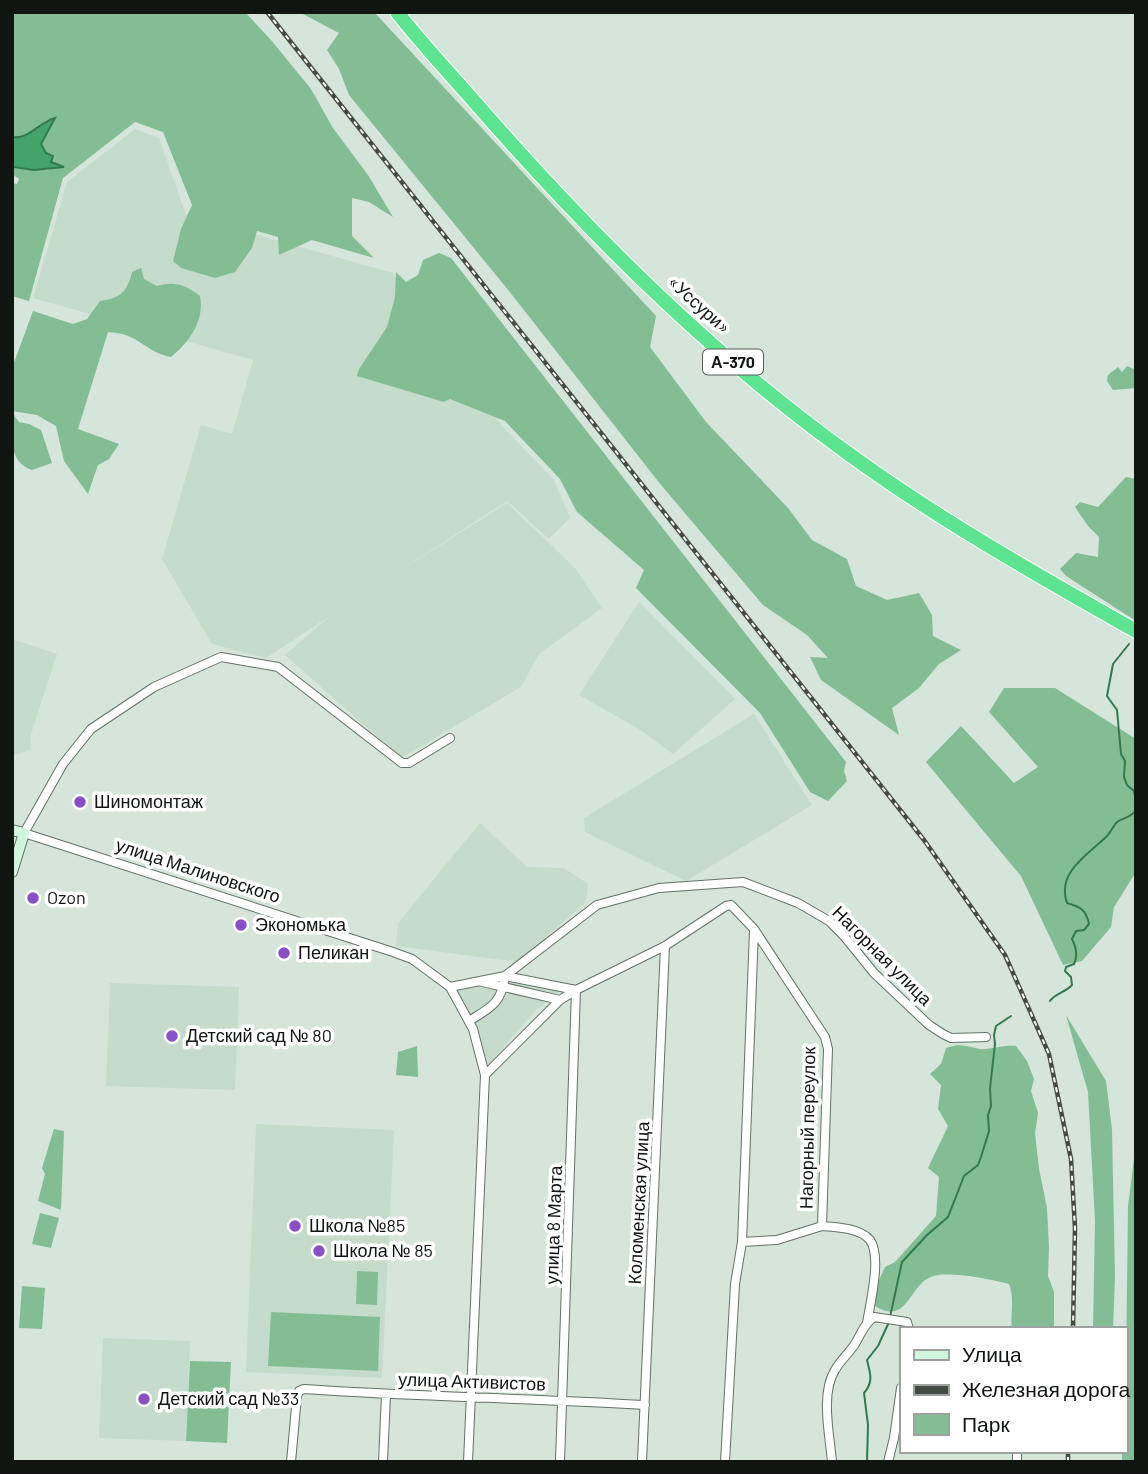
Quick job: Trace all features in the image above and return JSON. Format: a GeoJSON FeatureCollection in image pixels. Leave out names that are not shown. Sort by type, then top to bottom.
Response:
{"type":"FeatureCollection","features":[{"type":"Feature","properties":{"kind":"highway","name":"«Уссури»"},"geometry":{"type":"LineString","coordinates":[[397,12],[551,189],[597,237],[656,293],[791,411],[917,502],[1136,631]]}},
{"type":"Feature","properties":{"kind":"street"},"geometry":{"type":"LineString","coordinates":[[12,872],[18,832],[63,764],[91,729],[154,687],[221,657],[278,667],[402,763],[409,763],[450,738]]}},
{"type":"Feature","properties":{"kind":"street","name":"улица Малиновского"},"geometry":{"type":"LineString","coordinates":[[18,832],[393,952],[412,959],[450,988],[473,1029],[485,1075],[468,1462]]}},
{"type":"Feature","properties":{"kind":"street","name":"Нагорная улица"},"geometry":{"type":"LineString","coordinates":[[450,988],[505,976],[597,905],[659,888],[743,882],[799,902],[829,921],[874,973],[929,1025],[951,1038],[986,1037]]}},
{"type":"Feature","properties":{"kind":"street","name":"Нагорный переулок"},"geometry":{"type":"LineString","coordinates":[[665,946],[726,906],[732,905],[754,929],[828,1043],[822,1226],[777,1240],[742,1242]]}},
{"type":"Feature","properties":{"kind":"street"},"geometry":{"type":"LineString","coordinates":[[725,1462],[734,1284],[742,1242],[754,929]]}},
{"type":"Feature","properties":{"kind":"street"},"geometry":{"type":"LineString","coordinates":[[485,1075],[560,1000],[665,946]]}},
{"type":"Feature","properties":{"kind":"street","name":"Коломенская улица"},"geometry":{"type":"LineString","coordinates":[[642,1462],[665,946]]}},
{"type":"Feature","properties":{"kind":"street"},"geometry":{"type":"LineString","coordinates":[[469,1021],[494,1006],[503,989],[505,976],[576,990]]}},
{"type":"Feature","properties":{"kind":"street"},"geometry":{"type":"LineString","coordinates":[[479,982],[560,1000]]}},
{"type":"Feature","properties":{"kind":"street","name":"улица 8 Марта"},"geometry":{"type":"LineString","coordinates":[[560,1462],[576,990]]}},
{"type":"Feature","properties":{"kind":"street"},"geometry":{"type":"LineString","coordinates":[[822,1226],[859,1233],[870,1240],[875,1258],[867,1323]]}},
{"type":"Feature","properties":{"kind":"street"},"geometry":{"type":"LineString","coordinates":[[832,1462],[826,1426],[830,1381],[836,1368],[874,1317],[904,1322],[910,1327]]}},
{"type":"Feature","properties":{"kind":"street","name":"улица Активистов"},"geometry":{"type":"LineString","coordinates":[[291,1462],[299,1391],[304,1389],[386,1395],[470,1396],[645,1405]]}},
{"type":"Feature","properties":{"kind":"street"},"geometry":{"type":"LineString","coordinates":[[383,1462],[386,1395]]}},
{"type":"Feature","properties":{"kind":"street"},"geometry":{"type":"LineString","coordinates":[[888,1462],[898,1438],[900,1405]]}},
{"type":"Feature","properties":{"kind":"shaded area"},"geometry":{"type":"Polygon","coordinates":[[[55,118],[41,144],[46,153],[53,156],[51,162],[64,167],[34,170],[13,167],[12,137],[24,136],[55,118]]]}},
{"type":"Feature","properties":{"kind":"shaded area"},"geometry":{"type":"Polygon","coordinates":[[[135,129],[159,138],[186,215],[393,273],[503,427],[554,480],[570,518],[549,539],[507,501],[376,586],[507,503],[575,568],[602,608],[539,654],[521,687],[401,758],[285,655],[330,616],[266,658],[212,644],[162,559],[201,425],[232,434],[253,360],[33,298],[67,182],[135,129]]]}},
{"type":"Feature","properties":{"kind":"shaded area"},"geometry":{"type":"Polygon","coordinates":[[[639,602],[735,699],[673,754],[639,729],[579,695],[639,602]]]}},
{"type":"Feature","properties":{"kind":"shaded area"},"geometry":{"type":"Polygon","coordinates":[[[12,639],[57,654],[31,734],[30,750],[15,755],[12,754],[12,639]]]}},
{"type":"Feature","properties":{"kind":"shaded area"},"geometry":{"type":"Polygon","coordinates":[[[754,714],[812,805],[686,881],[585,832],[584,818],[754,714]]]}},
{"type":"Feature","properties":{"kind":"shaded area"},"geometry":{"type":"Polygon","coordinates":[[[480,823],[527,867],[564,868],[588,884],[586,902],[518,962],[396,946],[398,923],[480,823]]]}},
{"type":"Feature","properties":{"kind":"shaded area"},"geometry":{"type":"Polygon","coordinates":[[[491,982],[570,983],[534,1012],[488,1065],[475,1026],[455,989],[491,982]]]}},
{"type":"Feature","properties":{"kind":"shaded area","name":"Детский сад № 80"},"geometry":{"type":"Polygon","coordinates":[[[110,983],[239,987],[235,1090],[106,1086],[110,983]]]}},
{"type":"Feature","properties":{"kind":"shaded area","name":"Школа № 85"},"geometry":{"type":"Polygon","coordinates":[[[256,1124],[394,1130],[382,1378],[246,1372],[256,1124]]]}},
{"type":"Feature","properties":{"kind":"shaded area","name":"Детский сад №33"},"geometry":{"type":"Polygon","coordinates":[[[103,1338],[190,1341],[186,1441],[99,1438],[103,1338]]]}},
{"type":"Feature","properties":{"kind":"green space"},"geometry":{"type":"Polygon","coordinates":[[[12,12],[245,12],[311,89],[333,128],[368,175],[393,217],[369,202],[352,198],[352,236],[374,258],[312,240],[279,255],[278,237],[257,231],[252,248],[235,272],[215,278],[181,268],[173,261],[181,229],[192,205],[163,132],[135,122],[63,178],[29,301],[12,296],[12,183],[17,184],[19,179],[12,174],[12,164],[14,167],[47,170],[62,166],[51,162],[41,144],[46,131],[52,125],[47,120],[27,135],[12,137],[12,12]]]}},
{"type":"Feature","properties":{"kind":"green space"},"geometry":{"type":"Polygon","coordinates":[[[299,12],[374,12],[656,316],[650,347],[706,422],[788,508],[812,540],[847,559],[856,586],[887,600],[919,593],[932,615],[933,636],[961,650],[939,664],[919,688],[892,708],[899,735],[821,680],[810,657],[828,658],[807,635],[763,605],[661,485],[509,291],[349,95],[339,69],[327,50],[339,33],[299,12]]]}},
{"type":"Feature","properties":{"kind":"green space"},"geometry":{"type":"Polygon","coordinates":[[[439,253],[451,258],[846,762],[844,771],[847,781],[828,801],[810,792],[760,713],[636,588],[644,570],[577,512],[560,479],[505,421],[450,399],[444,402],[357,376],[387,327],[395,297],[396,272],[406,282],[418,275],[423,260],[439,253]]]}},
{"type":"Feature","properties":{"kind":"green space"},"geometry":{"type":"Polygon","coordinates":[[[141,268],[144,279],[157,286],[180,285],[200,296],[200,314],[189,338],[171,357],[155,352],[135,339],[108,332],[78,429],[119,444],[109,459],[98,465],[88,494],[64,461],[56,426],[37,415],[12,411],[12,368],[33,311],[73,324],[87,319],[100,301],[122,293],[132,272],[141,268]]]}},
{"type":"Feature","properties":{"kind":"green space"},"geometry":{"type":"Polygon","coordinates":[[[1127,366],[1136,370],[1136,388],[1113,390],[1107,381],[1108,375],[1118,367],[1122,372],[1127,366]]]}},
{"type":"Feature","properties":{"kind":"green space"},"geometry":{"type":"Polygon","coordinates":[[[12,412],[19,422],[41,430],[52,463],[32,470],[18,460],[12,438],[12,412]]]}},
{"type":"Feature","properties":{"kind":"green space"},"geometry":{"type":"Polygon","coordinates":[[[1126,477],[1136,479],[1136,621],[1066,576],[1060,569],[1076,553],[1098,557],[1099,537],[1075,507],[1080,502],[1098,507],[1126,477]]]}},
{"type":"Feature","properties":{"kind":"green space"},"geometry":{"type":"Polygon","coordinates":[[[1004,688],[1055,688],[1136,739],[1136,872],[1114,907],[1111,927],[1082,961],[1063,965],[1021,876],[926,762],[961,726],[1014,783],[1038,767],[989,712],[1004,688]]]}},
{"type":"Feature","properties":{"kind":"green space"},"geometry":{"type":"Polygon","coordinates":[[[1066,1015],[1106,1081],[1112,1130],[1115,1277],[1113,1327],[1093,1327],[1095,1221],[1088,1092],[1066,1015]]]}},
{"type":"Feature","properties":{"kind":"green space"},"geometry":{"type":"Polygon","coordinates":[[[957,1045],[983,1049],[1016,1046],[1027,1061],[1034,1079],[1031,1091],[1038,1113],[1035,1133],[1047,1208],[1048,1276],[1054,1292],[1054,1327],[1012,1327],[1012,1295],[1009,1284],[983,1278],[938,1275],[928,1278],[902,1307],[895,1311],[885,1311],[873,1305],[875,1289],[885,1267],[895,1262],[936,1216],[939,1177],[928,1168],[948,1126],[938,1109],[941,1085],[930,1074],[941,1064],[946,1048],[957,1045]]]}},
{"type":"Feature","properties":{"kind":"green space"},"geometry":{"type":"Polygon","coordinates":[[[417,1046],[418,1077],[396,1075],[398,1052],[417,1046]]]}},
{"type":"Feature","properties":{"kind":"green space"},"geometry":{"type":"Polygon","coordinates":[[[54,1129],[64,1131],[61,1210],[38,1201],[45,1174],[42,1168],[54,1129]]]}},
{"type":"Feature","properties":{"kind":"green space"},"geometry":{"type":"Polygon","coordinates":[[[1136,1142],[1136,1462],[1122,1462],[1122,1453],[1127,1453],[1128,1206],[1136,1142]]]}},
{"type":"Feature","properties":{"kind":"green space"},"geometry":{"type":"Polygon","coordinates":[[[40,1213],[59,1218],[51,1248],[32,1244],[40,1213]]]}},
{"type":"Feature","properties":{"kind":"green space"},"geometry":{"type":"Polygon","coordinates":[[[357,1271],[378,1272],[377,1305],[356,1304],[357,1271]]]}},
{"type":"Feature","properties":{"kind":"green space"},"geometry":{"type":"Polygon","coordinates":[[[22,1286],[45,1288],[42,1329],[19,1328],[22,1286]]]}},
{"type":"Feature","properties":{"kind":"green space"},"geometry":{"type":"Polygon","coordinates":[[[271,1312],[380,1317],[378,1371],[268,1366],[271,1312]]]}},
{"type":"Feature","properties":{"kind":"green space"},"geometry":{"type":"Polygon","coordinates":[[[190,1361],[231,1362],[227,1443],[186,1441],[190,1361]]]}},
{"type":"Feature","properties":{"kind":"waterway"},"geometry":{"type":"LineString","coordinates":[[1129,644],[1113,664],[1107,696],[1117,710],[1121,754],[1125,761],[1124,777],[1127,785],[1134,791],[1136,800]]}},
{"type":"Feature","properties":{"kind":"waterway"},"geometry":{"type":"LineString","coordinates":[[1050,1001],[1072,985],[1071,977],[1065,971],[1066,967],[1074,964],[1076,958],[1072,939],[1076,931],[1084,930],[1089,924],[1082,910],[1067,903],[1065,892],[1070,873],[1107,836],[1117,822],[1136,810]]}},
{"type":"Feature","properties":{"kind":"waterway"},"geometry":{"type":"LineString","coordinates":[[890,1317],[902,1262],[948,1217],[964,1176],[978,1165],[989,1131],[994,1035],[996,1026],[1011,1016]]}},
{"type":"Feature","properties":{"kind":"waterway"},"geometry":{"type":"LineString","coordinates":[[867,1462],[868,1425],[864,1393],[870,1377],[867,1360],[878,1346],[889,1322]]}},
{"type":"Feature","properties":{"kind":"railway"},"geometry":{"type":"LineString","coordinates":[[267,12],[924,840],[1005,955],[1049,1054],[1071,1159],[1075,1228],[1073,1327]]}},
{"type":"Feature","properties":{"kind":"railway"},"geometry":{"type":"LineString","coordinates":[[1068,1453],[1068,1462]]}},
{"type":"Feature","properties":{"kind":"place","name":"Шиномонтаж"},"geometry":{"type":"Point","coordinates":[80,802]}},
{"type":"Feature","properties":{"kind":"place","name":"Ozon"},"geometry":{"type":"Point","coordinates":[33,898]}},
{"type":"Feature","properties":{"kind":"place","name":"Экономька"},"geometry":{"type":"Point","coordinates":[241,925]}},
{"type":"Feature","properties":{"kind":"place","name":"Пеликан"},"geometry":{"type":"Point","coordinates":[284,953]}},
{"type":"Feature","properties":{"kind":"place","name":"Детский сад № 80"},"geometry":{"type":"Point","coordinates":[172,1036]}},
{"type":"Feature","properties":{"kind":"place","name":"Школа №85"},"geometry":{"type":"Point","coordinates":[295,1226]}},
{"type":"Feature","properties":{"kind":"place","name":"Школа № 85"},"geometry":{"type":"Point","coordinates":[319,1251]}},
{"type":"Feature","properties":{"kind":"place","name":"Детский сад №33"},"geometry":{"type":"Point","coordinates":[144,1399]}}]}
